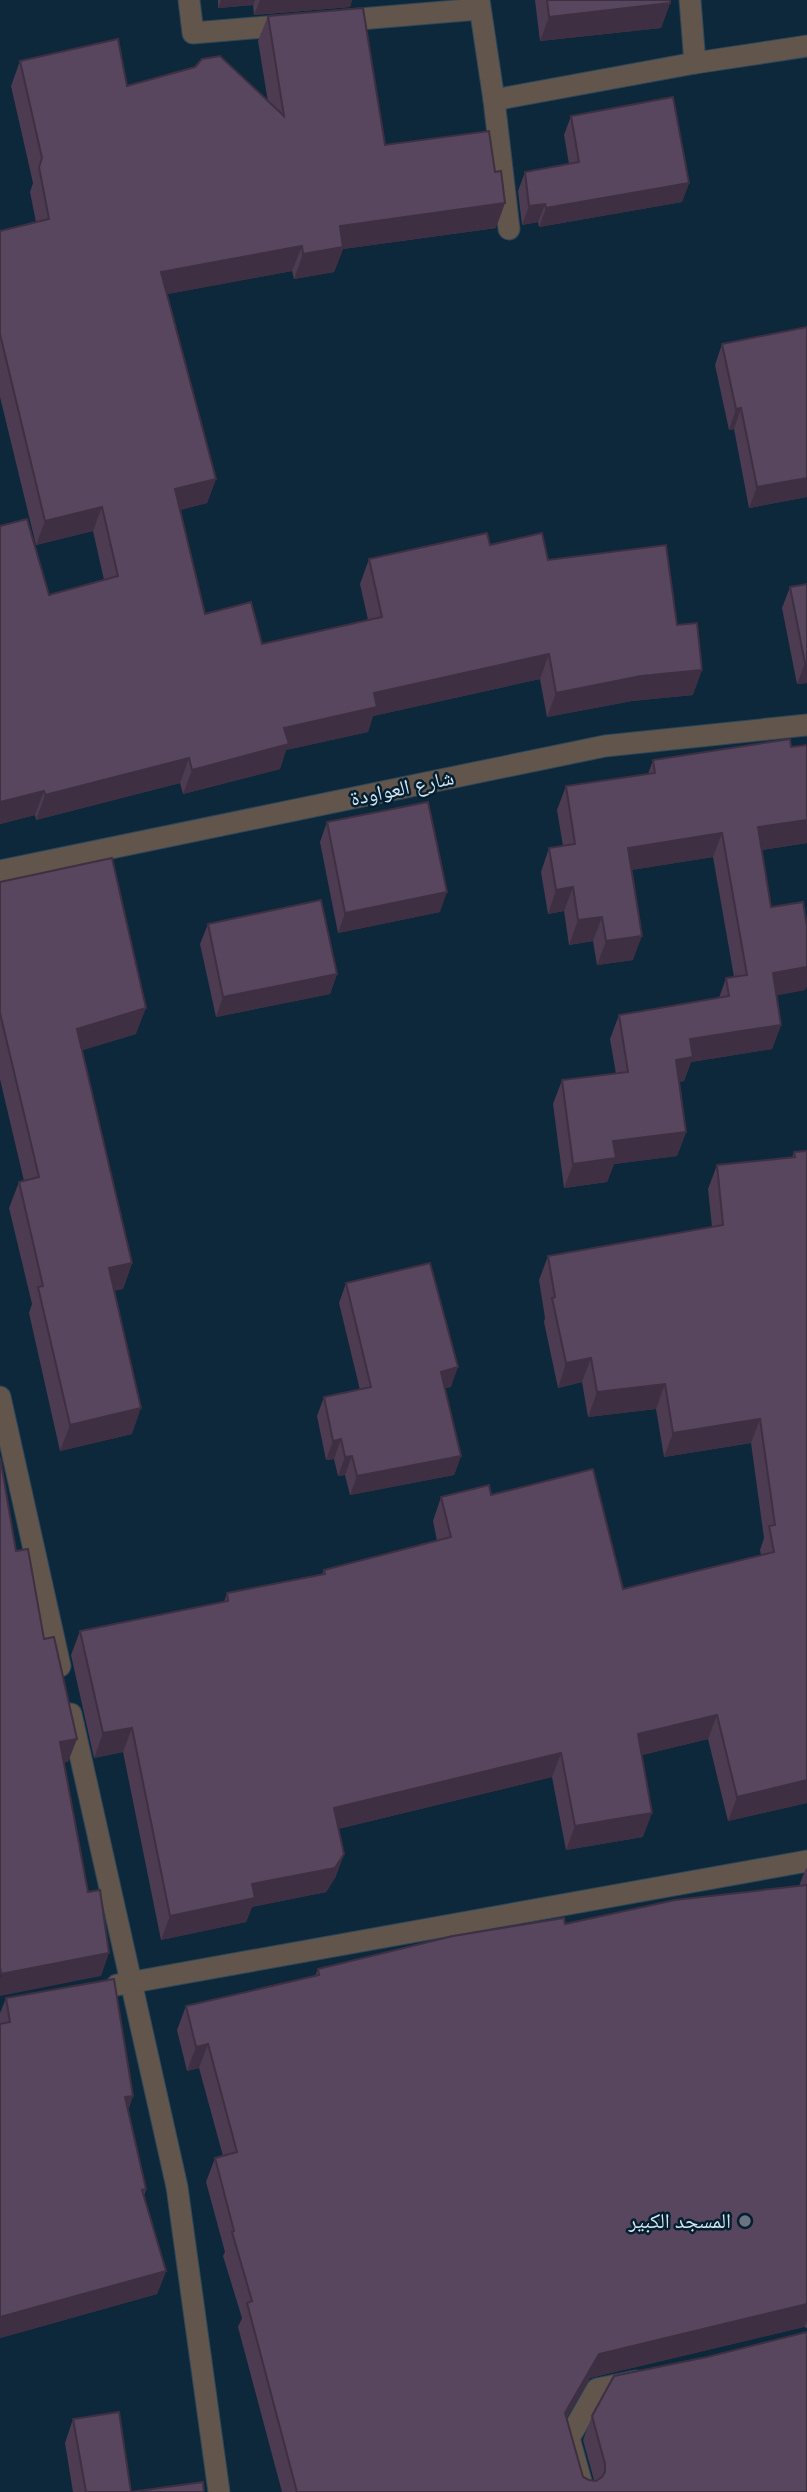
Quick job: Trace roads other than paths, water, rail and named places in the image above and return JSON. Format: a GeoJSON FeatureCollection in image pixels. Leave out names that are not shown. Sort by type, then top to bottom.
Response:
{"type":"FeatureCollection","features":[{"type":"Feature","properties":{"kind":"street"},"geometry":{"type":"LineString","coordinates":[[189,0],[193,33],[479,5],[494,100],[509,229]]}},
{"type":"Feature","properties":{"kind":"street"},"geometry":{"type":"LineString","coordinates":[[690,0],[695,63]]}},
{"type":"Feature","properties":{"kind":"street"},"geometry":{"type":"LineString","coordinates":[[494,100],[695,63],[807,46]]}},
{"type":"Feature","properties":{"kind":"street","name":"شارع العواودة"},"geometry":{"type":"LineString","coordinates":[[0,871],[606,747],[807,725]]}},
{"type":"Feature","properties":{"kind":"street"},"geometry":{"type":"LineString","coordinates":[[0,1396],[177,2187],[219,2492]]}},
{"type":"Feature","properties":{"kind":"street"},"geometry":{"type":"LineString","coordinates":[[91,1990],[807,1861]]}},
{"type":"Feature","properties":{"kind":"street"},"geometry":{"type":"LineString","coordinates":[[584,2492],[569,2438],[597,2389],[658,2376]]}},
{"type":"Feature","properties":{"kind":"place","name":"المسجد الكبير"},"geometry":{"type":"Point","coordinates":[745,2221]}}]}
